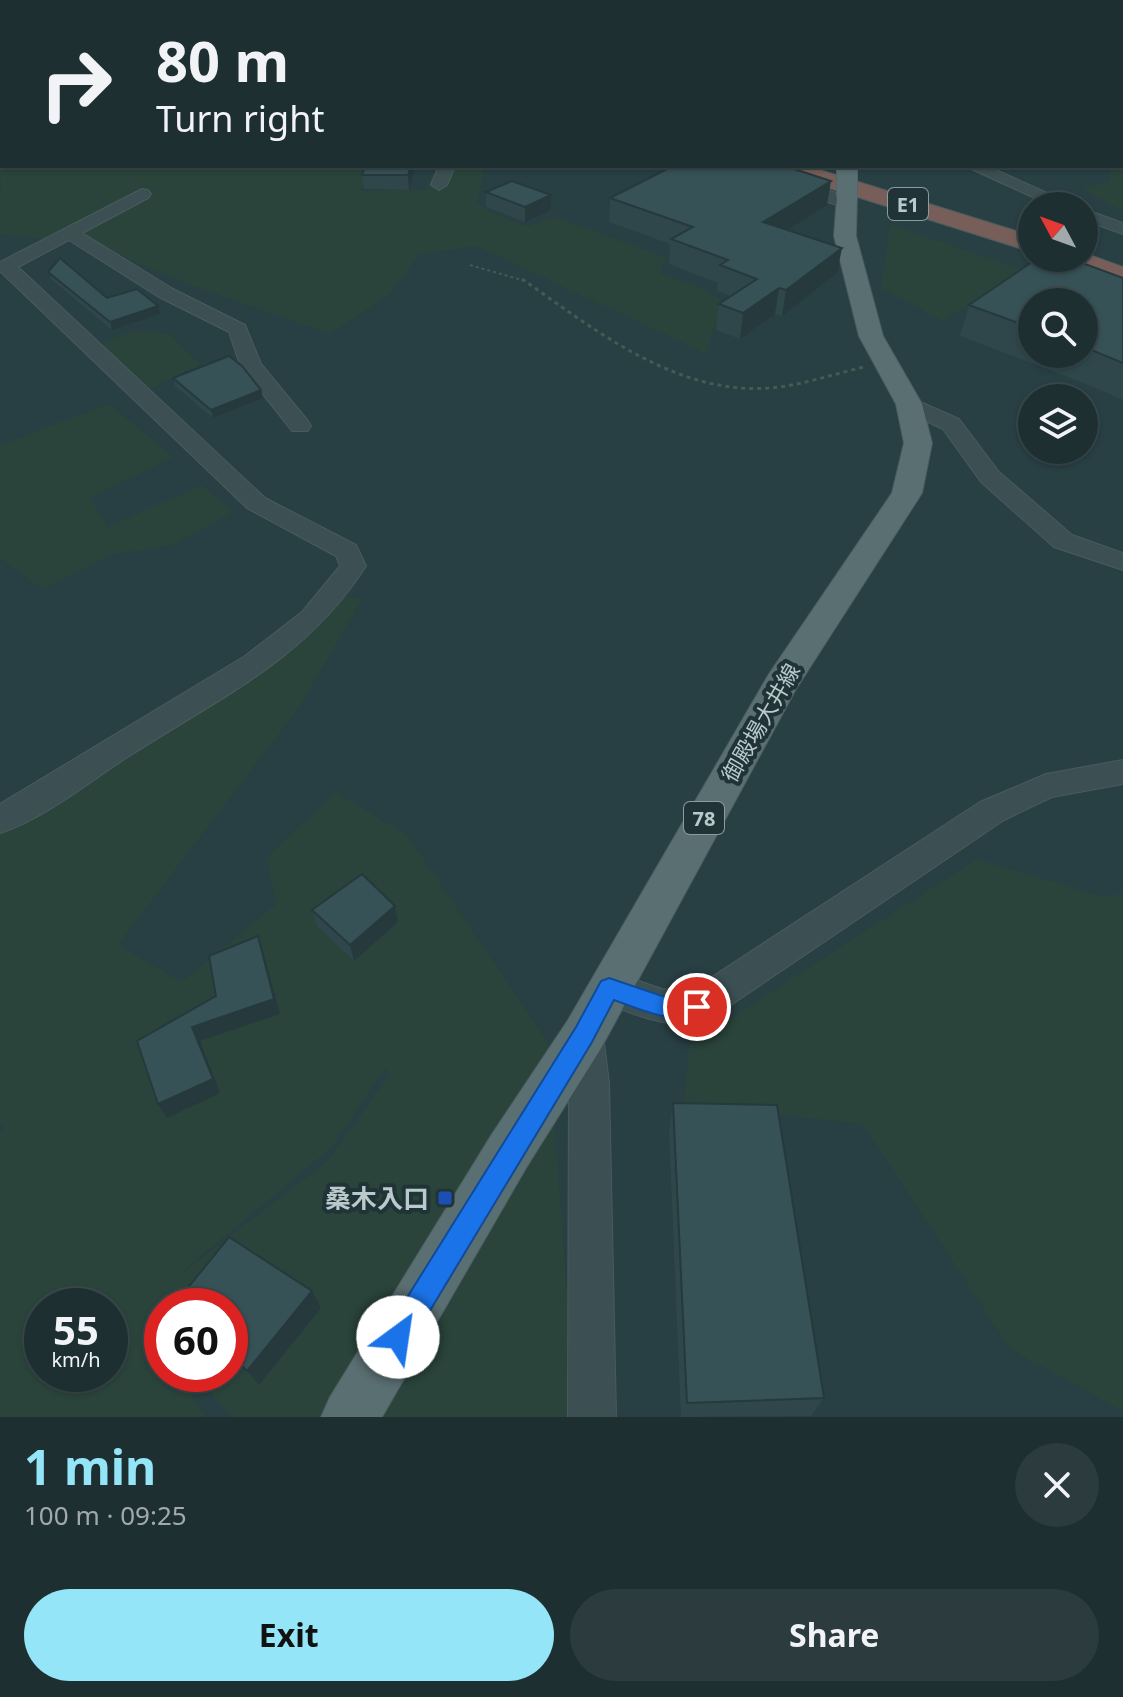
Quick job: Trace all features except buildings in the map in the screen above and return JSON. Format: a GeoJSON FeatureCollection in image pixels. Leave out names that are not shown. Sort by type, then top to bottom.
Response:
{"type":"FeatureCollection","features":[{"type":"Feature","properties":{"kind":"highway","name":"E1"},"geometry":{"type":"LineString","coordinates":[[789,168],[1018,240]]}},
{"type":"Feature","properties":{"kind":"highway","name":"E1"},"geometry":{"type":"LineString","coordinates":[[845,182],[1018,222]]}},
{"type":"Feature","properties":{"kind":"highway"},"geometry":{"type":"LineString","coordinates":[[1098,247],[1123,255]]}},
{"type":"Feature","properties":{"kind":"highway"},"geometry":{"type":"LineString","coordinates":[[1098,267],[1123,276]]}},
{"type":"Feature","properties":{"kind":"main road","name":"御殿場大井線"},"geometry":{"type":"LineString","coordinates":[[350,1417],[509,1151],[584,1035],[781,683],[907,493],[918,443],[909,404],[871,336],[845,236],[845,182]]}},
{"type":"Feature","properties":{"kind":"street"},"geometry":{"type":"LineString","coordinates":[[439,185],[446,168]]}},
{"type":"Feature","properties":{"kind":"street"},"geometry":{"type":"LineString","coordinates":[[746,168],[845,182]]}},
{"type":"Feature","properties":{"kind":"street"},"geometry":{"type":"LineString","coordinates":[[978,168],[1034,192]]}},
{"type":"Feature","properties":{"kind":"street"},"geometry":{"type":"LineString","coordinates":[[0,820],[265,655],[335,596],[353,566],[347,551],[256,503],[3,268],[142,194]]}},
{"type":"Feature","properties":{"kind":"street"},"geometry":{"type":"LineString","coordinates":[[1098,219],[1123,229]]}},
{"type":"Feature","properties":{"kind":"street"},"geometry":{"type":"LineString","coordinates":[[70,233],[166,293],[238,329],[251,365],[300,426]]}},
{"type":"Feature","properties":{"kind":"street"},"geometry":{"type":"LineString","coordinates":[[909,404],[951,424],[990,477],[1063,541],[1123,562]]}},
{"type":"Feature","properties":{"kind":"street"},"geometry":{"type":"LineString","coordinates":[[609,988],[662,1006],[697,1007],[992,811],[1046,786],[1123,772]]}},
{"type":"Feature","properties":{"kind":"street"},"geometry":{"type":"LineString","coordinates":[[584,1035],[589,1083],[592,1417]]}},
{"type":"Feature","properties":{"kind":"path"},"geometry":{"type":"LineString","coordinates":[[470,265],[520,278],[610,340],[667,370],[729,386],[769,388],[886,363]]}},
{"type":"Feature","properties":{"kind":"green space"},"geometry":{"type":"Polygon","coordinates":[[[1,168],[373,168],[361,191],[425,190],[435,168],[485,168],[477,201],[487,210],[527,227],[553,216],[667,258],[659,273],[699,287],[733,307],[713,329],[707,354],[476,246],[419,255],[389,295],[330,334],[191,285],[88,242],[0,235],[1,168]]]}},
{"type":"Feature","properties":{"kind":"green space"},"geometry":{"type":"Polygon","coordinates":[[[1108,168],[1123,168],[1123,211],[1098,198],[1098,192],[1082,189],[1110,181],[1108,168]]]}},
{"type":"Feature","properties":{"kind":"green space"},"geometry":{"type":"Polygon","coordinates":[[[890,224],[1018,269],[1019,272],[943,321],[881,288],[890,224]]]}},
{"type":"Feature","properties":{"kind":"green space"},"geometry":{"type":"Polygon","coordinates":[[[135,330],[170,334],[200,364],[149,390],[94,347],[135,330]]]}},
{"type":"Feature","properties":{"kind":"green space"},"geometry":{"type":"Polygon","coordinates":[[[109,404],[174,457],[90,498],[108,527],[202,485],[233,512],[174,545],[115,554],[42,589],[0,558],[0,445],[109,404]]]}},
{"type":"Feature","properties":{"kind":"green space"},"geometry":{"type":"Polygon","coordinates":[[[335,596],[363,598],[300,706],[118,945],[182,982],[276,904],[267,857],[336,792],[408,836],[549,1044],[576,1417],[232,1417],[210,1392],[248,1392],[248,1288],[144,1288],[144,1392],[189,1392],[205,1417],[0,1417],[0,1134],[5,1127],[0,1125],[0,825],[335,596]],[[385,1068],[332,1147],[164,1287],[329,1160],[390,1074],[385,1068]]]}},
{"type":"Feature","properties":{"kind":"green space"},"geometry":{"type":"Polygon","coordinates":[[[977,859],[1104,897],[1123,893],[1123,1411],[1010,1349],[863,1124],[684,1105],[689,1045],[977,859]]]}},
{"type":"Feature","properties":{"kind":"place","name":"桑木入口"},"geometry":{"type":"Point","coordinates":[445,1198]}},
{"type":"Feature","properties":{"kind":"route"},"geometry":{"type":"LineString","coordinates":[[398,1337],[509,1151],[584,1035],[609,988],[662,1006],[697,1007]]}}]}
